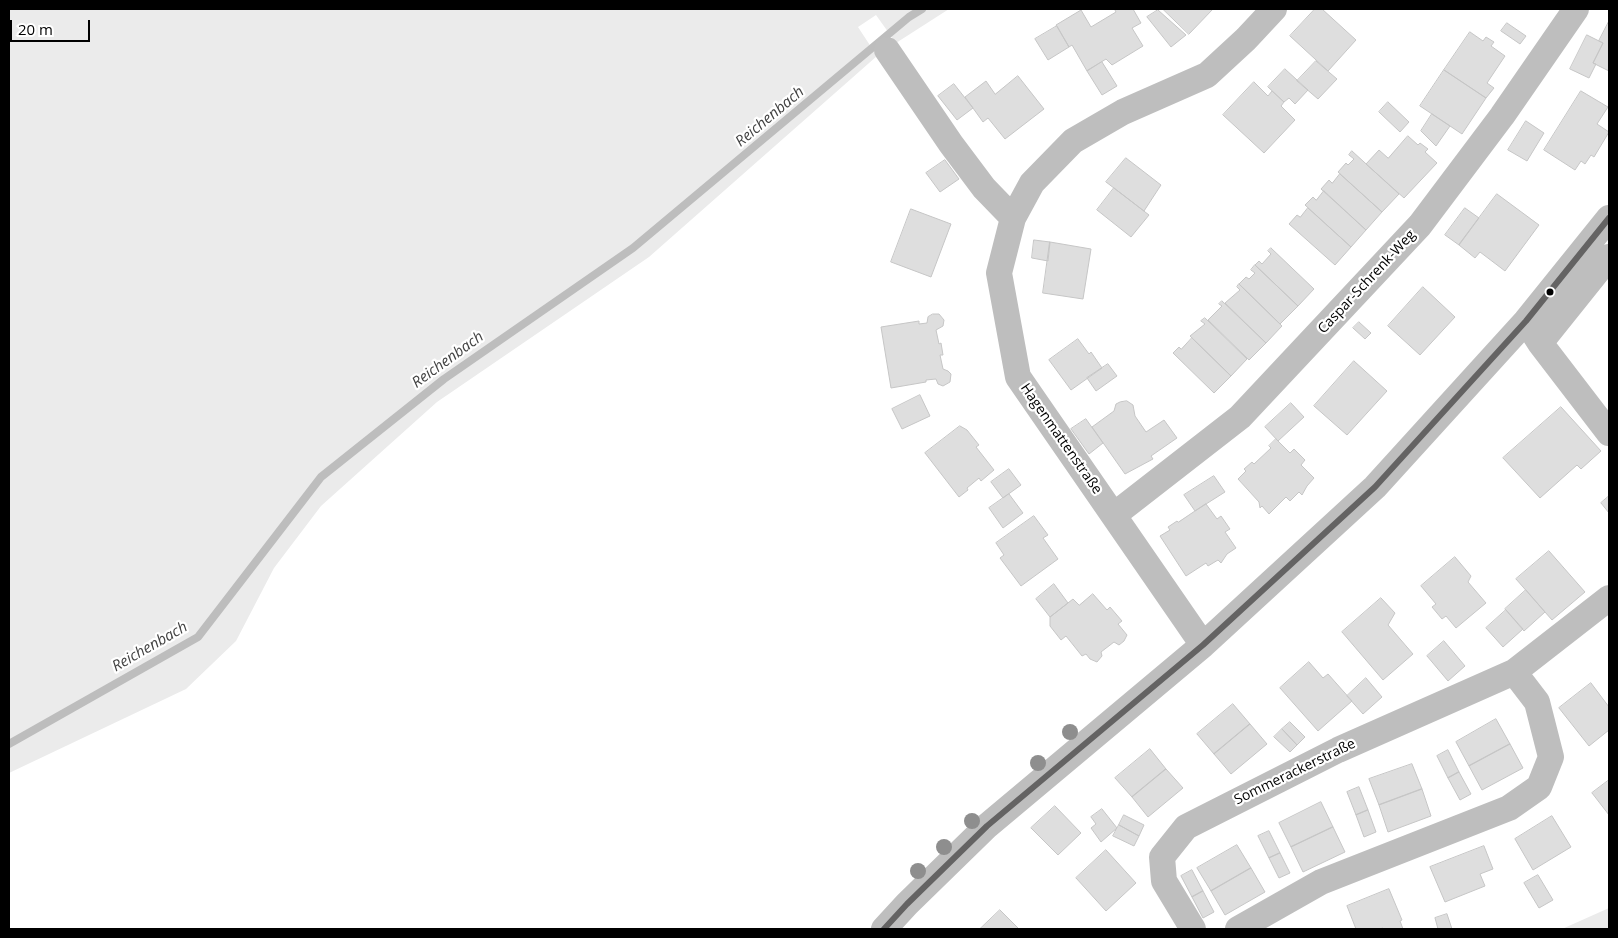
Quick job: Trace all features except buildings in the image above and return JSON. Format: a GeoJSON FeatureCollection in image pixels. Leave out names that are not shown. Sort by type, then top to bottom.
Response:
{"type":"FeatureCollection","features":[{"type":"Feature","properties":{"kind":"street","name":"Hagenmattenstraße"},"geometry":{"type":"LineString","coordinates":[[1203,645],[1018,377],[999,274],[1013,218],[1032,183],[1073,141],[1123,112],[1207,75],[1246,39],[1274,9]]}},
{"type":"Feature","properties":{"kind":"street","name":"Caspar-Schrenk-Weg"},"geometry":{"type":"LineString","coordinates":[[1114,515],[1240,417],[1420,225],[1502,116],[1576,9]]}},
{"type":"Feature","properties":{"kind":"street"},"geometry":{"type":"LineString","coordinates":[[886,50],[984,188],[1013,218]]}},
{"type":"Feature","properties":{"kind":"street"},"geometry":{"type":"LineString","coordinates":[[884,929],[907,904],[988,826],[1203,645],[1375,487],[1526,321],[1609,218]]}},
{"type":"Feature","properties":{"kind":"street"},"geometry":{"type":"LineString","coordinates":[[1540,343],[1609,257]]}},
{"type":"Feature","properties":{"kind":"street"},"geometry":{"type":"LineString","coordinates":[[1526,321],[1540,343],[1609,433]]}},
{"type":"Feature","properties":{"kind":"street","name":"Sommerackerstraße"},"geometry":{"type":"LineString","coordinates":[[1193,929],[1164,880],[1162,857],[1186,827],[1338,750],[1514,672],[1609,598]]}},
{"type":"Feature","properties":{"kind":"street"},"geometry":{"type":"LineString","coordinates":[[1238,929],[1321,882],[1509,808],[1539,787],[1551,757],[1537,702],[1514,672]]}},
{"type":"Feature","properties":{"kind":"shaded area"},"geometry":{"type":"Polygon","coordinates":[[[9,9],[949,9],[896,43],[876,15],[858,27],[877,56],[649,257],[437,402],[321,506],[274,568],[236,641],[186,689],[9,773],[9,9]]]}},
{"type":"Feature","properties":{"kind":"shaded area"},"geometry":{"type":"Polygon","coordinates":[[[1609,908],[1609,929],[1562,929],[1609,908]]]}},
{"type":"Feature","properties":{"kind":"waterway","name":"Reichenbach"},"geometry":{"type":"LineString","coordinates":[[9,744],[198,637],[321,477],[444,379],[633,248],[909,17],[922,9]]}},
{"type":"Feature","properties":{"kind":"transit line"},"geometry":{"type":"LineString","coordinates":[[884,929],[987,826],[1203,645],[1375,487],[1526,321],[1609,218]]}}]}
